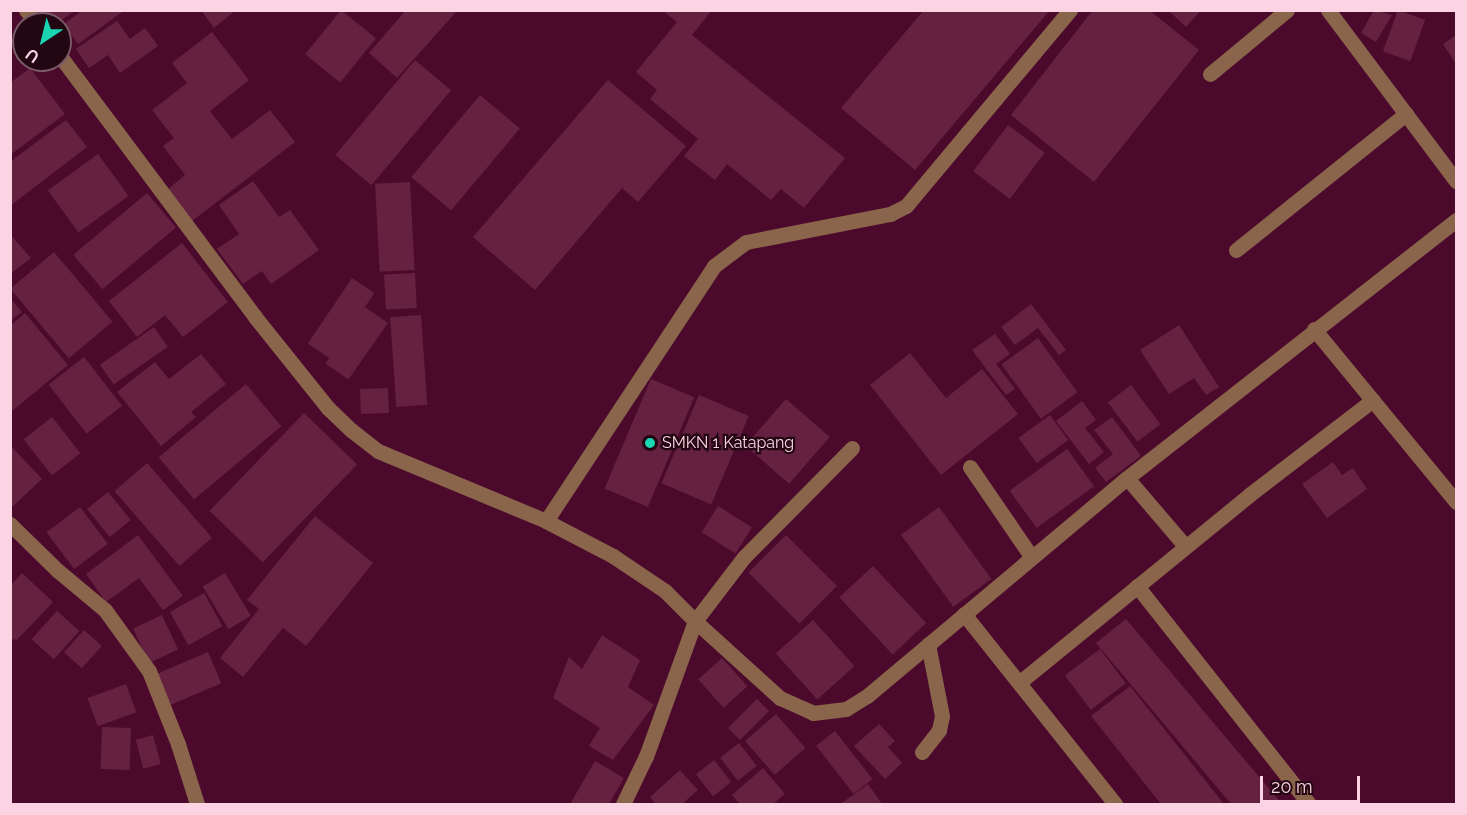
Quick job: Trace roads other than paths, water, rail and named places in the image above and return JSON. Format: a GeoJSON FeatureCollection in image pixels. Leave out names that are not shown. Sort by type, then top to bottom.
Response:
{"type":"FeatureCollection","features":[{"type":"Feature","properties":{"kind":"street"},"geometry":{"type":"LineString","coordinates":[[546,521],[714,266],[746,242],[890,214],[906,206],[1070,10]]}},
{"type":"Feature","properties":{"kind":"street"},"geometry":{"type":"LineString","coordinates":[[1210,74],[1287,10]]}},
{"type":"Feature","properties":{"kind":"street"},"geometry":{"type":"LineString","coordinates":[[1328,10],[1456,181]]}},
{"type":"Feature","properties":{"kind":"street"},"geometry":{"type":"LineString","coordinates":[[72,72],[255,318],[338,417],[378,451],[546,521],[634,569],[665,591],[780,698],[813,713],[846,709],[928,644],[1127,478],[1314,329],[1456,220]]}},
{"type":"Feature","properties":{"kind":"street"},"geometry":{"type":"LineString","coordinates":[[1236,250],[1406,114]]}},
{"type":"Feature","properties":{"kind":"street"},"geometry":{"type":"LineString","coordinates":[[1314,329],[1456,502]]}},
{"type":"Feature","properties":{"kind":"street"},"geometry":{"type":"LineString","coordinates":[[1020,682],[1185,546],[1373,400]]}},
{"type":"Feature","properties":{"kind":"street"},"geometry":{"type":"LineString","coordinates":[[623,804],[646,756],[695,621],[744,557],[852,448]]}},
{"type":"Feature","properties":{"kind":"street"},"geometry":{"type":"LineString","coordinates":[[970,467],[1031,556]]}},
{"type":"Feature","properties":{"kind":"street"},"geometry":{"type":"LineString","coordinates":[[1127,478],[1185,546]]}},
{"type":"Feature","properties":{"kind":"street"},"geometry":{"type":"LineString","coordinates":[[10,524],[57,570],[105,610],[149,670],[197,804]]}},
{"type":"Feature","properties":{"kind":"street"},"geometry":{"type":"LineString","coordinates":[[1137,586],[1308,804]]}},
{"type":"Feature","properties":{"kind":"street"},"geometry":{"type":"LineString","coordinates":[[964,614],[1115,804]]}},
{"type":"Feature","properties":{"kind":"street"},"geometry":{"type":"LineString","coordinates":[[922,752],[939,730],[942,716],[928,644]]}},
{"type":"Feature","properties":{"kind":"place","name":"SMKN 1 Katapang"},"geometry":{"type":"Point","coordinates":[650,443]}}]}
